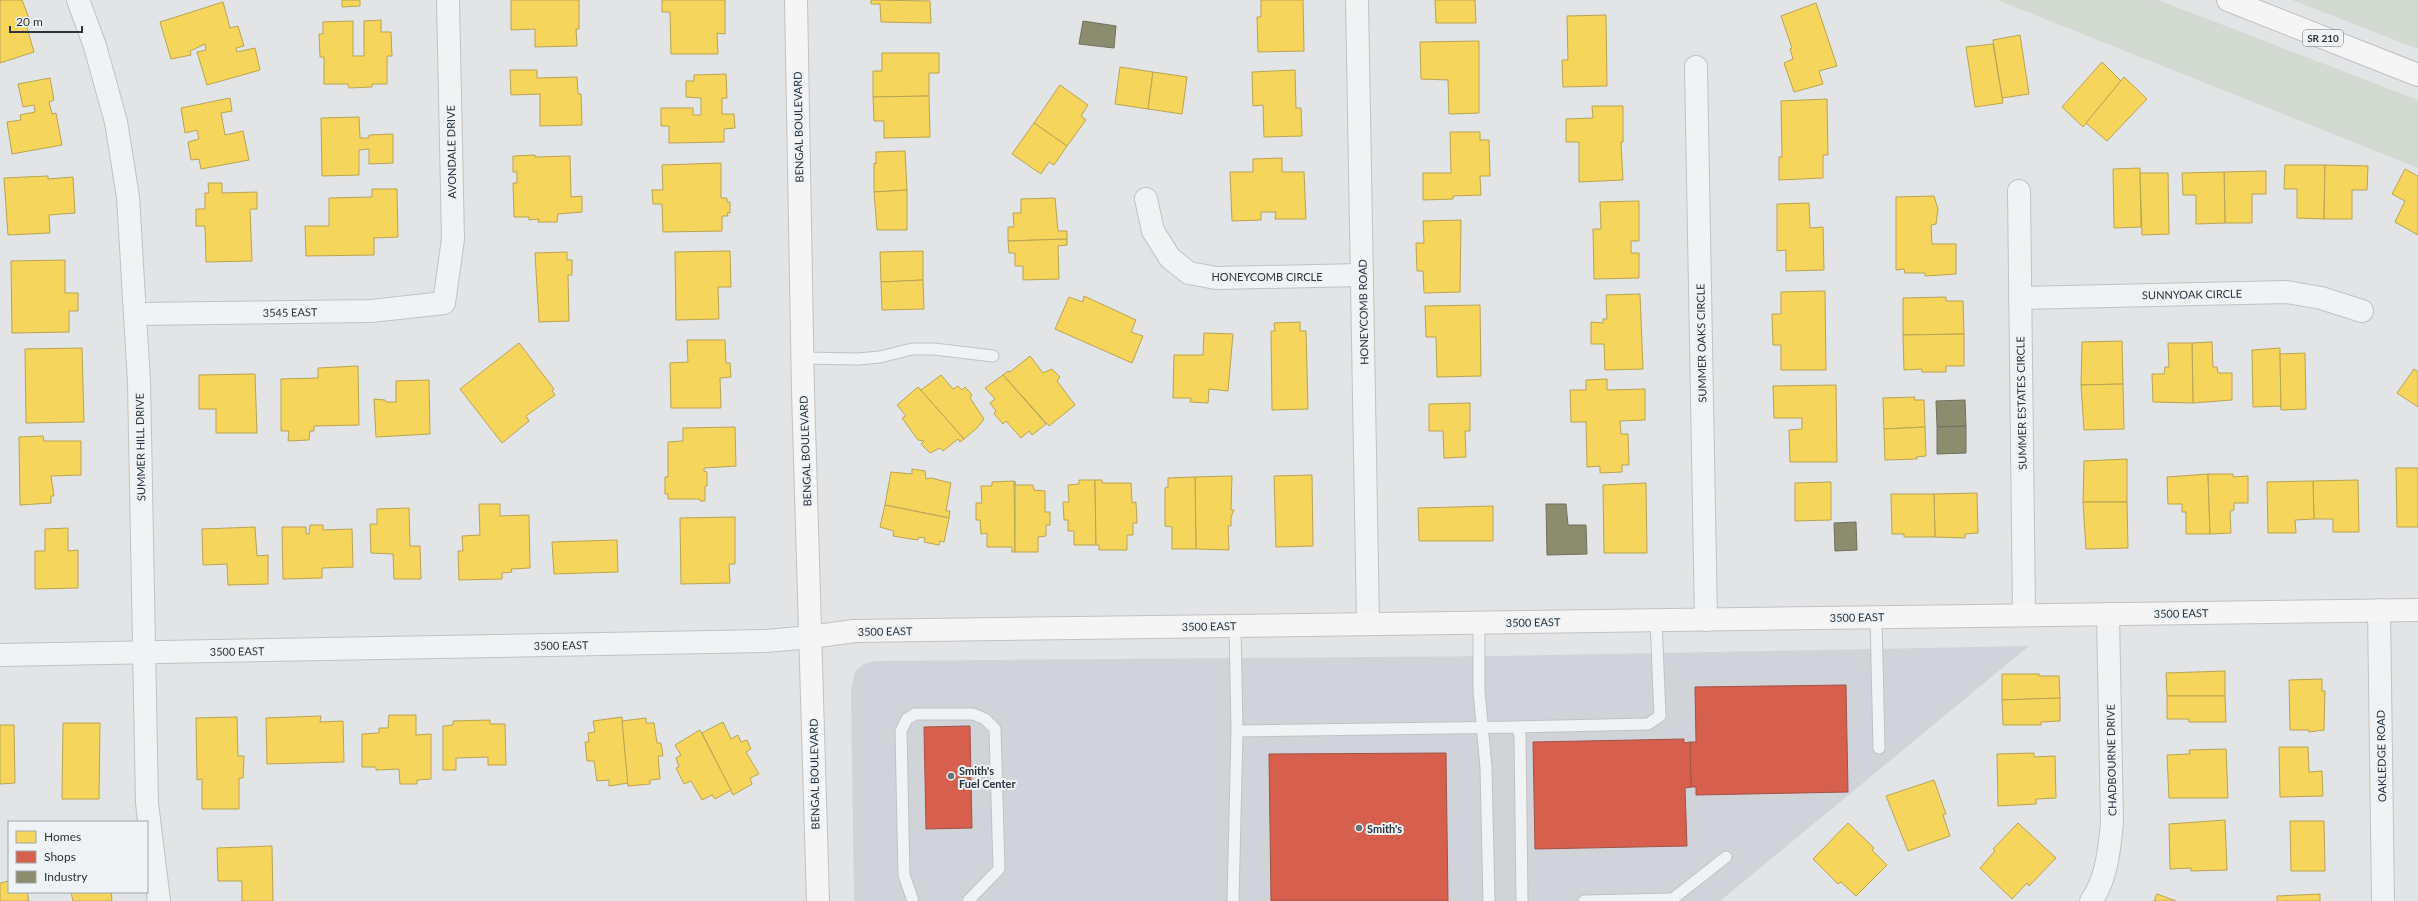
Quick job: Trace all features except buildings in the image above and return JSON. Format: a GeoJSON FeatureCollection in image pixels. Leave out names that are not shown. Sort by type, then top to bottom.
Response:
{"type":"FeatureCollection","features":[{"type":"Feature","properties":{"kind":"main road","name":"BENGAL BOULEVARD"},"geometry":{"type":"LineString","coordinates":[[796,0],[803,358],[818,901]]}},
{"type":"Feature","properties":{"kind":"main road","name":"SR 210"},"geometry":{"type":"LineString","coordinates":[[2228,0],[2418,75]]}},
{"type":"Feature","properties":{"kind":"main road","name":"3500 EAST"},"geometry":{"type":"LineString","coordinates":[[811,637],[854,631],[2418,610]]}},
{"type":"Feature","properties":{"kind":"street","name":"SUMMER HILL DRIVE"},"geometry":{"type":"LineString","coordinates":[[78,0],[95,46],[116,122],[128,197],[139,382],[147,803],[159,901]]}},
{"type":"Feature","properties":{"kind":"street","name":"AVONDALE DRIVE"},"geometry":{"type":"LineString","coordinates":[[444,303],[453,239],[448,0]]}},
{"type":"Feature","properties":{"kind":"street","name":"HONEYCOMB ROAD"},"geometry":{"type":"LineString","coordinates":[[1357,0],[1368,624]]}},
{"type":"Feature","properties":{"kind":"street","name":"SUMMER OAKS CIRCLE"},"geometry":{"type":"LineString","coordinates":[[1696,67],[1706,620]]}},
{"type":"Feature","properties":{"kind":"street","name":"SUMMER ESTATES CIRCLE"},"geometry":{"type":"LineString","coordinates":[[2018,191],[2024,615]]}},
{"type":"Feature","properties":{"kind":"street","name":"HONEYCOMB CIRCLE"},"geometry":{"type":"LineString","coordinates":[[1146,199],[1153,231],[1170,258],[1189,273],[1216,278],[1362,275]]}},
{"type":"Feature","properties":{"kind":"street","name":"SUNNYOAK CIRCLE"},"geometry":{"type":"LineString","coordinates":[[2020,298],[2287,292],[2321,298],[2362,311]]}},
{"type":"Feature","properties":{"kind":"street","name":"3545 EAST"},"geometry":{"type":"LineString","coordinates":[[135,314],[371,311],[444,303]]}},
{"type":"Feature","properties":{"kind":"street","name":"OAKLEDGE ROAD"},"geometry":{"type":"LineString","coordinates":[[2379,610],[2383,901]]}},
{"type":"Feature","properties":{"kind":"street","name":"CHADBOURNE DRIVE"},"geometry":{"type":"LineString","coordinates":[[2090,901],[2100,888],[2108,857],[2112,823],[2108,614]]}},
{"type":"Feature","properties":{"kind":"street","name":"3500 EAST"},"geometry":{"type":"LineString","coordinates":[[0,655],[766,642],[811,637]]}},
{"type":"Feature","properties":{"kind":"lane"},"geometry":{"type":"LineString","coordinates":[[803,358],[873,358],[912,349],[934,349],[993,356]]}},
{"type":"Feature","properties":{"kind":"lane"},"geometry":{"type":"LineString","coordinates":[[1876,617],[1879,748]]}},
{"type":"Feature","properties":{"kind":"lane"},"geometry":{"type":"LineString","coordinates":[[1237,731],[1648,724],[1660,716],[1656,620]]}},
{"type":"Feature","properties":{"kind":"lane"},"geometry":{"type":"LineString","coordinates":[[1479,623],[1479,691],[1483,728],[1489,901]]}},
{"type":"Feature","properties":{"kind":"lane"},"geometry":{"type":"LineString","coordinates":[[1234,901],[1237,731],[1235,626]]}},
{"type":"Feature","properties":{"kind":"lane"},"geometry":{"type":"LineString","coordinates":[[913,901],[904,875],[901,731],[907,719],[915,714],[973,714],[985,719],[995,729],[999,869],[968,901]]}},
{"type":"Feature","properties":{"kind":"lane"},"geometry":{"type":"LineString","coordinates":[[1517,727],[1520,735],[1522,901]]}},
{"type":"Feature","properties":{"kind":"lane"},"geometry":{"type":"LineString","coordinates":[[1584,901],[1671,900],[1726,857]]}},
{"type":"Feature","properties":{"kind":"shaded area"},"geometry":{"type":"Polygon","coordinates":[[[1997,0],[2158,0],[2418,100],[2418,168],[1997,0]]]}},
{"type":"Feature","properties":{"kind":"shaded area"},"geometry":{"type":"Polygon","coordinates":[[[2292,0],[2418,0],[2418,49],[2292,0]]]}},
{"type":"Feature","properties":{"kind":"shaded area"},"geometry":{"type":"Polygon","coordinates":[[[2029,646],[1720,901],[854,901],[851,691],[855,671],[864,664],[875,661],[1499,656],[2029,646]]]}},
{"type":"Feature","properties":{"kind":"place","name":"Smith's Fuel Center"},"geometry":{"type":"Point","coordinates":[951,776]}},
{"type":"Feature","properties":{"kind":"place","name":"Smith's"},"geometry":{"type":"Point","coordinates":[1359,828]}}]}
